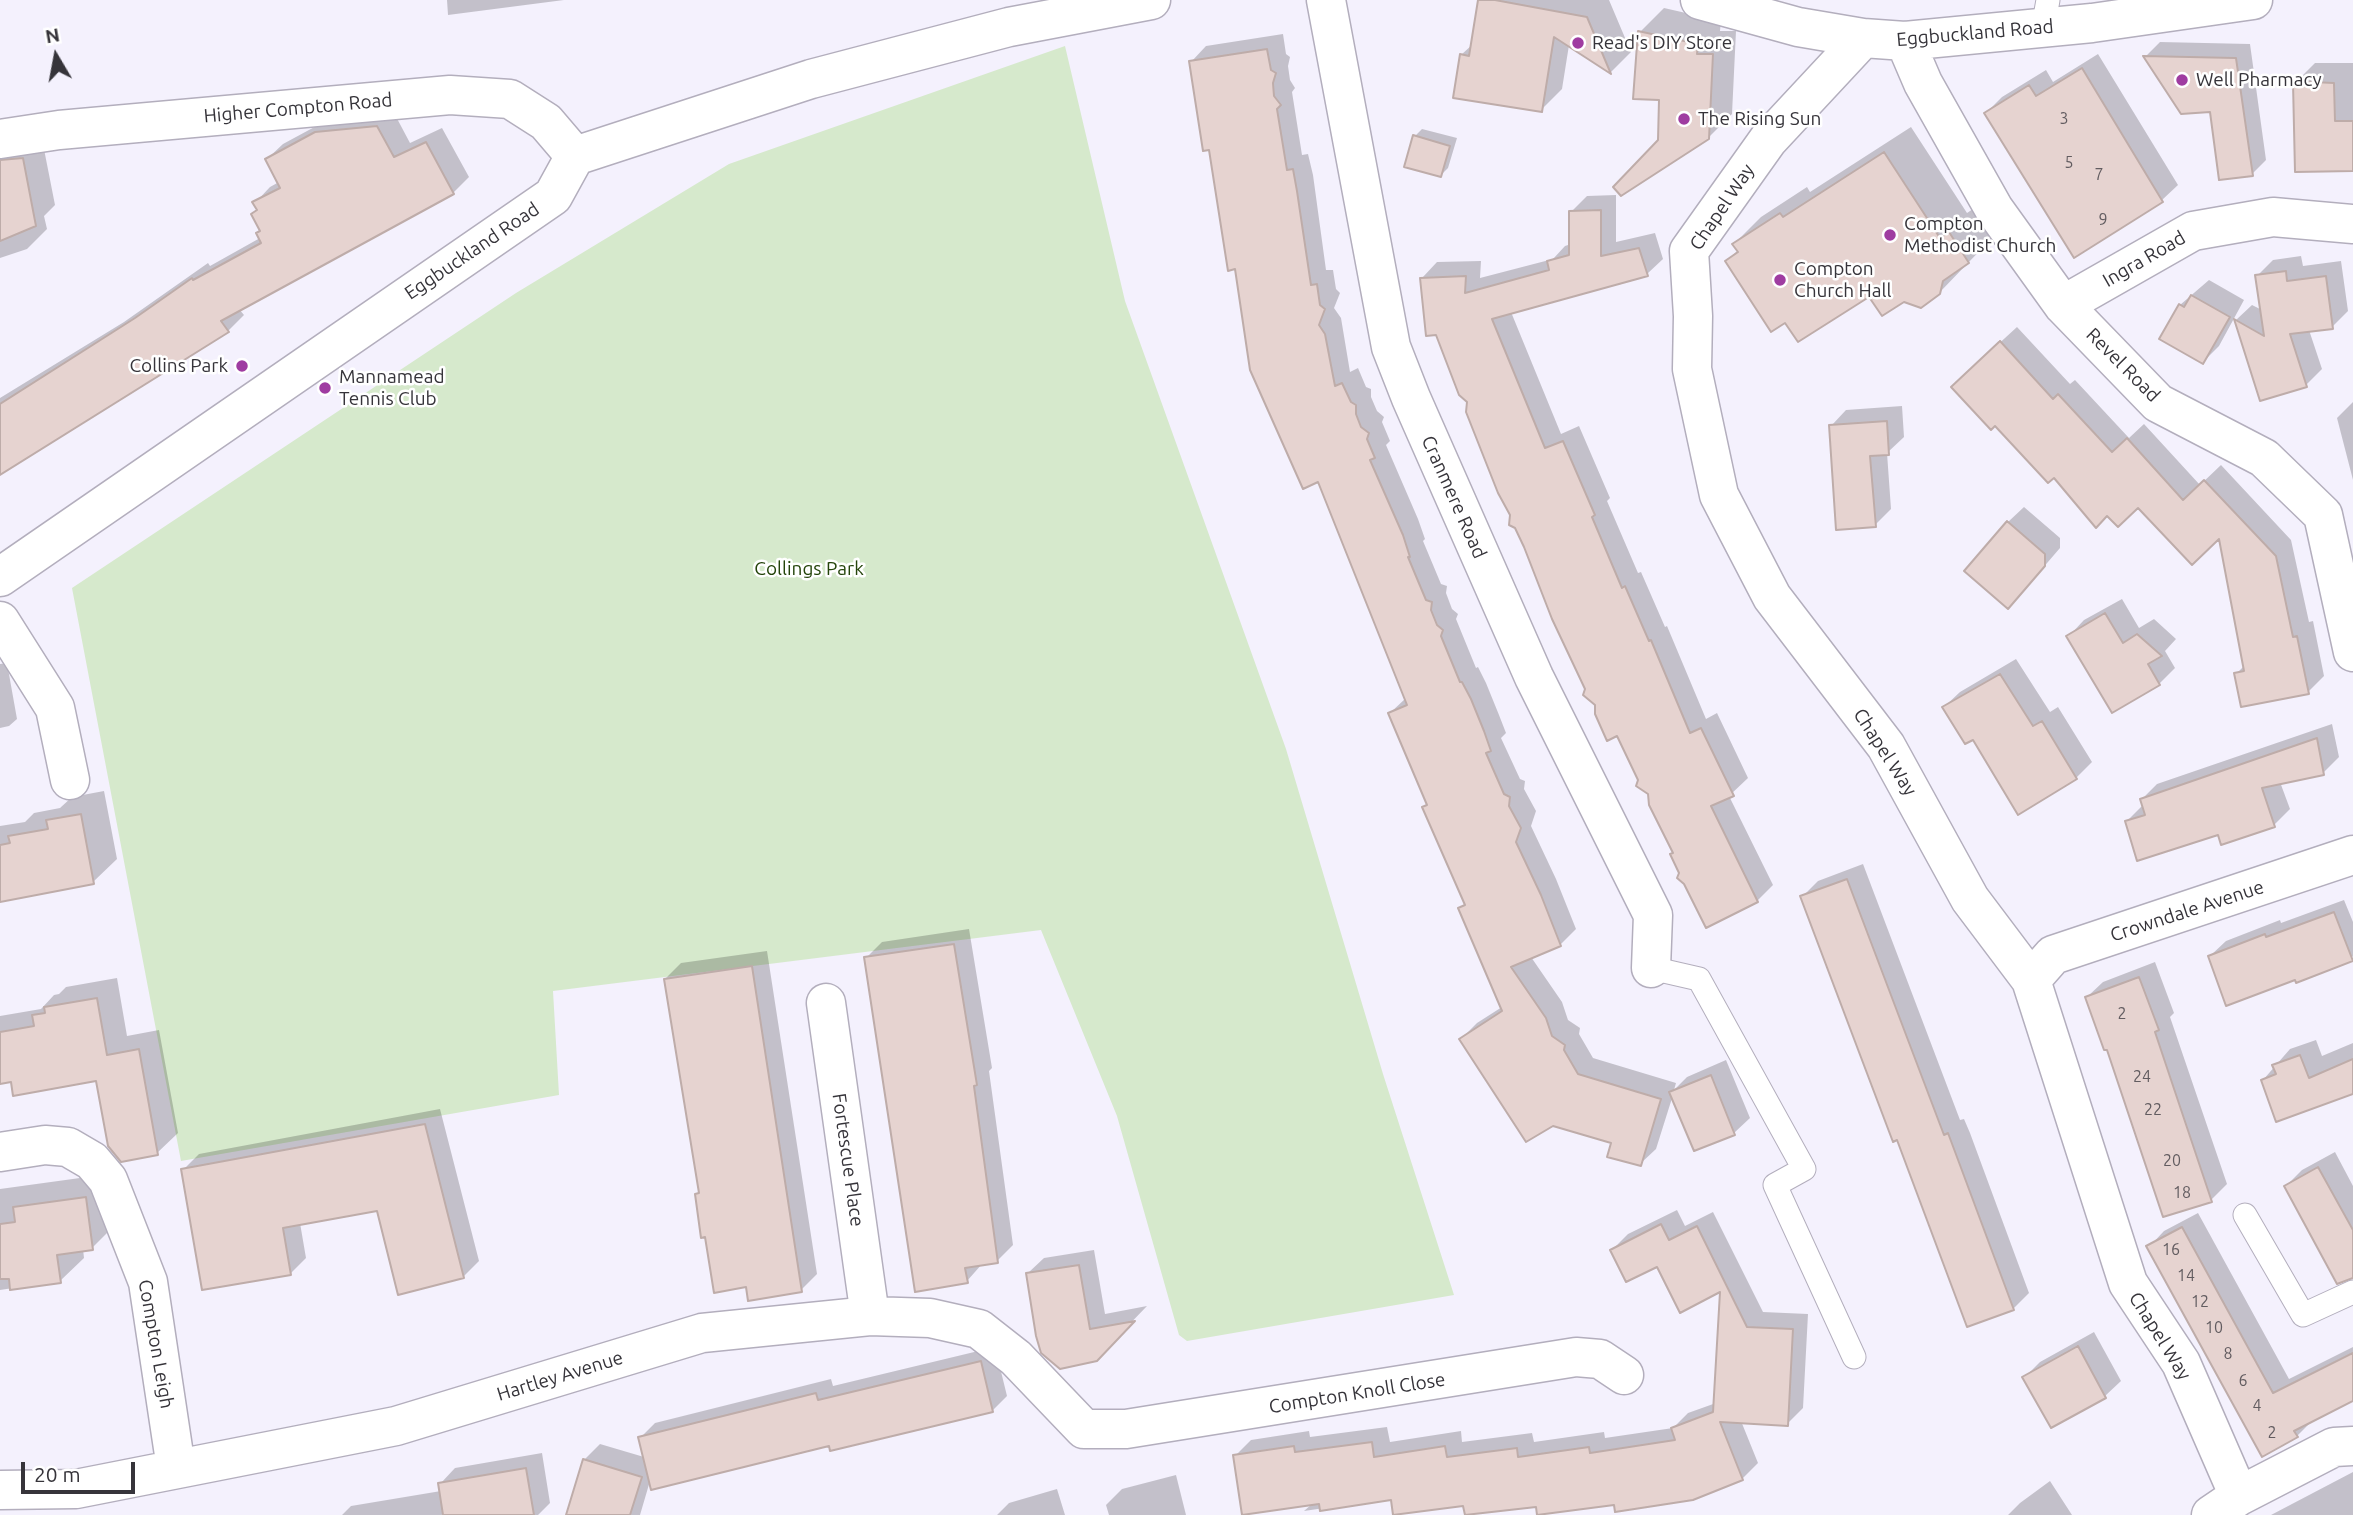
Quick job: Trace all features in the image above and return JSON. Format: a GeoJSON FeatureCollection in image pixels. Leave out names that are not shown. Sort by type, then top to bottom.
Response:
{"type":"FeatureCollection","features":[{"type":"Feature","properties":{"kind":"street"},"geometry":{"type":"LineString","coordinates":[[575,156],[811,79],[1009,27],[1151,0]]}},
{"type":"Feature","properties":{"kind":"street","name":"Cranmere Road"},"geometry":{"type":"LineString","coordinates":[[1326,0],[1391,347],[1410,398],[1534,677],[1653,915],[1651,968]]}},
{"type":"Feature","properties":{"kind":"street","name":"Eggbuckland Road"},"geometry":{"type":"LineString","coordinates":[[1715,2],[1798,27],[1863,38],[1905,41],[2063,13],[2253,0]]}},
{"type":"Feature","properties":{"kind":"street","name":"Chapel Way"},"geometry":{"type":"LineString","coordinates":[[1863,38],[1768,140],[1689,251],[1693,316],[1692,369],[1719,495],[1772,597],[1886,746],[1970,898],[2031,980],[2128,1283],[2181,1363],[2225,1505]]}},
{"type":"Feature","properties":{"kind":"street","name":"Revel Road"},"geometry":{"type":"LineString","coordinates":[[1905,41],[1923,83],[1994,209],[2063,304],[2158,403],[2264,458],[2323,515],[2353,652]]}},
{"type":"Feature","properties":{"kind":"street","name":"Higher Compton Road"},"geometry":{"type":"LineString","coordinates":[[0,139],[59,130],[450,95],[510,99],[546,122],[575,156]]}},
{"type":"Feature","properties":{"kind":"street","name":"Eggbuckland Road"},"geometry":{"type":"LineString","coordinates":[[0,577],[553,196],[575,156]]}},
{"type":"Feature","properties":{"kind":"street","name":"Ingra Road"},"geometry":{"type":"LineString","coordinates":[[2063,304],[2193,231],[2273,217],[2353,224]]}},
{"type":"Feature","properties":{"kind":"street"},"geometry":{"type":"LineString","coordinates":[[0,621],[55,708],[69,780]]}},
{"type":"Feature","properties":{"kind":"street","name":"Crowndale Avenue"},"geometry":{"type":"LineString","coordinates":[[2031,980],[2053,956],[2353,855]]}},
{"type":"Feature","properties":{"kind":"street","name":"Fortescue Place"},"geometry":{"type":"LineString","coordinates":[[826,1003],[870,1317]]}},
{"type":"Feature","properties":{"kind":"street","name":"Compton Leigh"},"geometry":{"type":"LineString","coordinates":[[0,1152],[45,1145],[68,1147],[92,1161],[108,1180],[148,1282],[176,1468]]}},
{"type":"Feature","properties":{"kind":"street","name":"Hartley Avenue"},"geometry":{"type":"LineString","coordinates":[[0,1490],[79,1502],[176,1468],[396,1426],[702,1332],[870,1317],[930,1318],[979,1329],[1016,1358],[1084,1429]]}},
{"type":"Feature","properties":{"kind":"street","name":"Compton Knoll Close"},"geometry":{"type":"LineString","coordinates":[[1084,1429],[1126,1429],[1576,1357],[1600,1359],[1624,1375]]}},
{"type":"Feature","properties":{"kind":"street"},"geometry":{"type":"LineString","coordinates":[[2225,1505],[2334,1447],[2353,1446]]}},
{"type":"Feature","properties":{"kind":"lane"},"geometry":{"type":"LineString","coordinates":[[1651,968],[1699,979],[1804,1169],[1775,1185],[1854,1357]]}},
{"type":"Feature","properties":{"kind":"lane"},"geometry":{"type":"LineString","coordinates":[[2245,1215],[2303,1315],[2353,1292]]}},
{"type":"Feature","properties":{"kind":"green space","name":"Collings Park"},"geometry":{"type":"Polygon","coordinates":[[[1065,46],[1125,301],[1286,749],[1383,1074],[1454,1295],[1187,1341],[1179,1335],[1117,1116],[1041,930],[553,991],[559,1095],[181,1161],[72,588],[516,293],[729,164],[1065,46]]]}},
{"type":"Feature","properties":{"kind":"building"},"geometry":{"type":"Polygon","coordinates":[[[1478,0],[1495,0],[1587,17],[1611,74],[1554,37],[1542,112],[1453,98],[1460,54],[1469,56],[1478,0]]]}},
{"type":"Feature","properties":{"kind":"building","name":"The Rising Sun"},"geometry":{"type":"Polygon","coordinates":[[[1638,31],[1698,44],[1697,54],[1713,54],[1709,139],[1621,196],[1613,187],[1658,140],[1659,100],[1633,99],[1638,31]]]}},
{"type":"Feature","properties":{"kind":"building"},"geometry":{"type":"Polygon","coordinates":[[[1267,49],[1271,70],[1276,73],[1273,83],[1274,96],[1281,105],[1277,109],[1287,170],[1293,169],[1311,285],[1317,284],[1320,305],[1325,309],[1319,325],[1325,334],[1335,386],[1342,383],[1351,402],[1356,405],[1361,427],[1369,433],[1367,439],[1375,458],[1370,460],[1403,535],[1408,557],[1426,600],[1432,602],[1431,610],[1437,625],[1443,630],[1441,636],[1460,682],[1471,699],[1484,731],[1491,751],[1486,753],[1504,794],[1510,797],[1509,806],[1521,828],[1516,842],[1561,946],[1511,967],[1546,1018],[1552,1036],[1565,1045],[1564,1050],[1578,1074],[1661,1099],[1641,1166],[1607,1157],[1611,1143],[1553,1126],[1526,1142],[1459,1039],[1502,1011],[1458,908],[1465,905],[1422,807],[1427,805],[1388,713],[1407,705],[1318,482],[1303,489],[1250,370],[1235,269],[1228,271],[1209,150],[1203,151],[1189,61],[1267,49]]]}},
{"type":"Feature","properties":{"kind":"building"},"geometry":{"type":"Polygon","coordinates":[[[2143,56],[2236,58],[2253,176],[2219,180],[2210,112],[2181,114],[2143,56]]]}},
{"type":"Feature","properties":{"kind":"building"},"geometry":{"type":"Polygon","coordinates":[[[2082,68],[2163,202],[2074,258],[1984,113],[2029,85],[2036,96],[2082,68]]]}},
{"type":"Feature","properties":{"kind":"building"},"geometry":{"type":"Polygon","coordinates":[[[2293,83],[2334,83],[2335,121],[2353,121],[2353,171],[2295,172],[2293,83]]]}},
{"type":"Feature","properties":{"kind":"building"},"geometry":{"type":"Polygon","coordinates":[[[377,126],[394,157],[426,142],[454,194],[221,321],[229,332],[0,475],[0,404],[135,318],[192,278],[193,280],[261,243],[256,233],[260,231],[251,214],[257,210],[252,202],[280,188],[265,159],[315,132],[377,126]]]}},
{"type":"Feature","properties":{"kind":"building"},"geometry":{"type":"Polygon","coordinates":[[[1413,135],[1450,146],[1441,177],[1404,167],[1413,135]]]}},
{"type":"Feature","properties":{"kind":"building"},"geometry":{"type":"Polygon","coordinates":[[[1884,152],[1940,238],[1949,232],[1969,263],[1943,281],[1940,294],[1921,308],[1904,302],[1882,316],[1869,297],[1798,342],[1785,323],[1771,332],[1725,261],[1738,252],[1732,244],[1780,213],[1783,217],[1884,152]]]}},
{"type":"Feature","properties":{"kind":"building"},"geometry":{"type":"Polygon","coordinates":[[[23,158],[36,226],[0,241],[0,160],[23,158]]]}},
{"type":"Feature","properties":{"kind":"building"},"geometry":{"type":"Polygon","coordinates":[[[1601,210],[1601,256],[1639,248],[1648,276],[1492,319],[1545,448],[1563,441],[1595,515],[1592,517],[1622,588],[1625,586],[1649,641],[1651,640],[1690,733],[1701,728],[1734,796],[1711,806],[1758,902],[1706,928],[1684,884],[1677,878],[1679,873],[1670,854],[1673,853],[1649,805],[1648,794],[1636,786],[1638,780],[1617,736],[1607,741],[1595,714],[1595,705],[1583,695],[1585,689],[1552,619],[1524,547],[1515,528],[1509,525],[1510,515],[1498,493],[1466,412],[1467,402],[1459,395],[1436,335],[1426,336],[1420,278],[1466,276],[1465,293],[1549,270],[1547,261],[1569,255],[1569,211],[1601,210]]]}},
{"type":"Feature","properties":{"kind":"building"},"geometry":{"type":"Polygon","coordinates":[[[2286,271],[2287,281],[2326,276],[2333,329],[2290,334],[2307,387],[2260,401],[2234,319],[2264,336],[2255,275],[2286,271]]]}},
{"type":"Feature","properties":{"kind":"building"},"geometry":{"type":"Polygon","coordinates":[[[2191,295],[2230,317],[2203,364],[2159,339],[2179,304],[2184,307],[2191,295]]]}},
{"type":"Feature","properties":{"kind":"building"},"geometry":{"type":"Polygon","coordinates":[[[2000,341],[2053,399],[2058,394],[2112,452],[2127,438],[2183,500],[2204,480],[2276,556],[2293,637],[2297,636],[2309,694],[2241,707],[2234,673],[2244,671],[2219,539],[2192,565],[2138,508],[2118,527],[2107,516],[2096,528],[2054,478],[2048,483],[1995,426],[1991,430],[1951,387],[2000,341]]]}},
{"type":"Feature","properties":{"kind":"building"},"geometry":{"type":"Polygon","coordinates":[[[1887,421],[1889,455],[1870,456],[1876,527],[1836,530],[1829,425],[1887,421]]]}},
{"type":"Feature","properties":{"kind":"building"},"geometry":{"type":"Polygon","coordinates":[[[2007,521],[2045,554],[2045,566],[2008,609],[1964,571],[2007,521]]]}},
{"type":"Feature","properties":{"kind":"building"},"geometry":{"type":"Polygon","coordinates":[[[2105,613],[2123,643],[2137,634],[2162,656],[2148,664],[2160,685],[2112,713],[2066,636],[2105,613]]]}},
{"type":"Feature","properties":{"kind":"building"},"geometry":{"type":"Polygon","coordinates":[[[2000,674],[2033,726],[2042,721],[2077,779],[2018,815],[1973,740],[1965,744],[1942,707],[2000,674]]]}},
{"type":"Feature","properties":{"kind":"building"},"geometry":{"type":"Polygon","coordinates":[[[2317,738],[2324,775],[2262,788],[2275,827],[2221,845],[2218,835],[2137,861],[2125,821],[2145,815],[2140,799],[2317,738]]]}},
{"type":"Feature","properties":{"kind":"building"},"geometry":{"type":"Polygon","coordinates":[[[81,814],[94,884],[0,902],[0,845],[10,843],[8,836],[48,829],[46,820],[81,814]]]}},
{"type":"Feature","properties":{"kind":"building"},"geometry":{"type":"Polygon","coordinates":[[[1847,879],[1944,1135],[1948,1133],[2014,1310],[1967,1327],[1897,1140],[1893,1142],[1800,896],[1847,879]]]}},
{"type":"Feature","properties":{"kind":"building"},"geometry":{"type":"Polygon","coordinates":[[[2334,912],[2353,961],[2226,1006],[2208,956],[2334,912]]]}},
{"type":"Feature","properties":{"kind":"building"},"geometry":{"type":"Polygon","coordinates":[[[954,944],[977,1085],[974,1086],[998,1263],[965,1268],[968,1283],[915,1292],[864,957],[954,944]]]}},
{"type":"Feature","properties":{"kind":"building"},"geometry":{"type":"Polygon","coordinates":[[[752,966],[802,1292],[748,1301],[746,1287],[714,1293],[705,1237],[701,1238],[695,1194],[699,1193],[664,979],[752,966]]]}},
{"type":"Feature","properties":{"kind":"building"},"geometry":{"type":"Polygon","coordinates":[[[2139,977],[2159,1030],[2155,1032],[2212,1202],[2163,1217],[2107,1050],[2104,1050],[2085,997],[2139,977]]]}},
{"type":"Feature","properties":{"kind":"building"},"geometry":{"type":"Polygon","coordinates":[[[97,998],[107,1055],[139,1049],[158,1155],[121,1162],[108,1146],[96,1081],[13,1096],[11,1082],[0,1084],[0,1032],[34,1026],[32,1015],[45,1013],[44,1007],[97,998]]]}},
{"type":"Feature","properties":{"kind":"building"},"geometry":{"type":"Polygon","coordinates":[[[2300,1055],[2309,1078],[2353,1059],[2353,1094],[2276,1122],[2261,1080],[2276,1074],[2272,1065],[2300,1055]]]}},
{"type":"Feature","properties":{"kind":"building"},"geometry":{"type":"Polygon","coordinates":[[[1711,1075],[1735,1135],[1694,1151],[1669,1092],[1711,1075]]]}},
{"type":"Feature","properties":{"kind":"building"},"geometry":{"type":"Polygon","coordinates":[[[425,1124],[464,1278],[398,1295],[377,1211],[283,1228],[291,1275],[202,1290],[181,1169],[425,1124]]]}},
{"type":"Feature","properties":{"kind":"building"},"geometry":{"type":"Polygon","coordinates":[[[2318,1167],[2353,1230],[2353,1278],[2337,1284],[2284,1186],[2318,1167]]]}},
{"type":"Feature","properties":{"kind":"building"},"geometry":{"type":"Polygon","coordinates":[[[86,1197],[93,1250],[57,1255],[61,1283],[10,1290],[9,1279],[0,1279],[0,1224],[15,1222],[13,1207],[86,1197]]]}},
{"type":"Feature","properties":{"kind":"building"},"geometry":{"type":"Polygon","coordinates":[[[1661,1224],[1669,1240],[1697,1226],[1747,1327],[1793,1329],[1788,1426],[1720,1422],[1743,1480],[1693,1500],[1615,1512],[1614,1505],[1537,1515],[1536,1507],[1465,1515],[1463,1506],[1393,1515],[1391,1500],[1320,1511],[1319,1504],[1242,1515],[1233,1455],[1294,1446],[1295,1452],[1372,1442],[1374,1457],[1445,1446],[1447,1457],[1517,1448],[1518,1457],[1589,1447],[1590,1453],[1675,1440],[1671,1428],[1713,1412],[1720,1292],[1680,1313],[1657,1267],[1626,1282],[1610,1250],[1661,1224]]]}},
{"type":"Feature","properties":{"kind":"building"},"geometry":{"type":"Polygon","coordinates":[[[2182,1227],[2273,1393],[2353,1353],[2353,1401],[2294,1431],[2298,1437],[2262,1457],[2146,1246],[2182,1227]]]}},
{"type":"Feature","properties":{"kind":"building"},"geometry":{"type":"Polygon","coordinates":[[[1079,1265],[1090,1329],[1135,1321],[1097,1361],[1060,1369],[1041,1353],[1026,1273],[1079,1265]]]}},
{"type":"Feature","properties":{"kind":"building"},"geometry":{"type":"Polygon","coordinates":[[[2078,1346],[2106,1398],[2051,1428],[2022,1377],[2078,1346]]]}},
{"type":"Feature","properties":{"kind":"building"},"geometry":{"type":"Polygon","coordinates":[[[981,1361],[993,1412],[830,1451],[829,1446],[651,1490],[638,1437],[816,1393],[818,1400],[981,1361]]]}},
{"type":"Feature","properties":{"kind":"building"},"geometry":{"type":"Polygon","coordinates":[[[583,1459],[642,1477],[630,1515],[566,1515],[583,1459]]]}},
{"type":"Feature","properties":{"kind":"building"},"geometry":{"type":"Polygon","coordinates":[[[526,1468],[534,1515],[443,1515],[438,1483],[526,1468]]]}},
{"type":"Feature","properties":{"kind":"place","name":"Read's DIY Store"},"geometry":{"type":"Point","coordinates":[1578,43]}},
{"type":"Feature","properties":{"kind":"place","name":"Well Pharmacy"},"geometry":{"type":"Point","coordinates":[2182,80]}},
{"type":"Feature","properties":{"kind":"place","name":"The Rising Sun"},"geometry":{"type":"Point","coordinates":[1684,119]}},
{"type":"Feature","properties":{"kind":"place","name":"Compton Methodist Church"},"geometry":{"type":"Point","coordinates":[1890,235]}},
{"type":"Feature","properties":{"kind":"place","name":"Compton Church Hall"},"geometry":{"type":"Point","coordinates":[1780,280]}},
{"type":"Feature","properties":{"kind":"place","name":"Collins Park"},"geometry":{"type":"Point","coordinates":[242,366]}},
{"type":"Feature","properties":{"kind":"place","name":"Mannamead Tennis Club"},"geometry":{"type":"Point","coordinates":[325,388]}}]}
